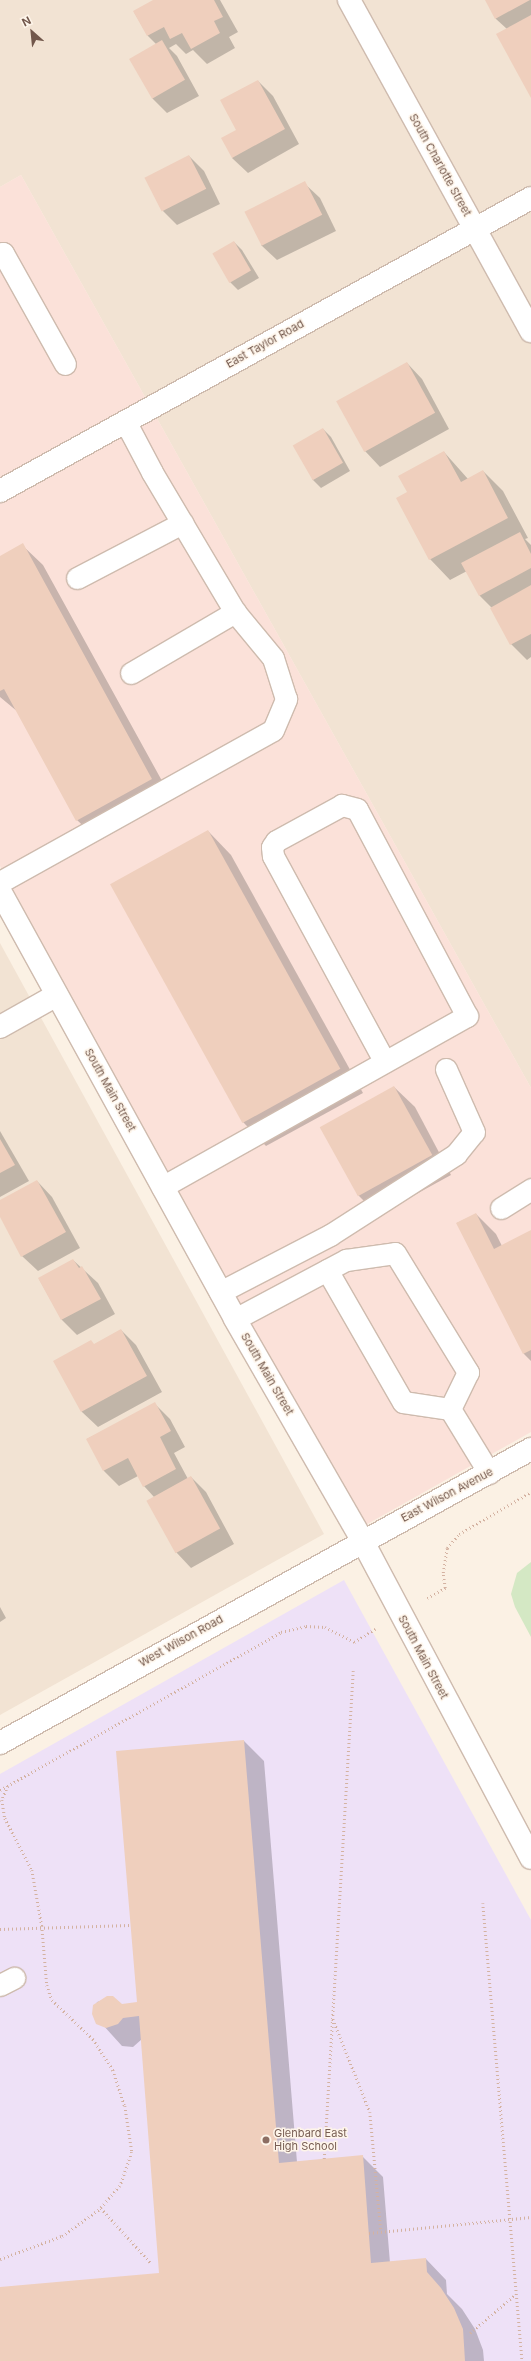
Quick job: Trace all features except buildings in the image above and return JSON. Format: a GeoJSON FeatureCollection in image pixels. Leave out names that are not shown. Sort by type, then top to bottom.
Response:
{"type":"FeatureCollection","features":[{"type":"Feature","properties":{"kind":"street","name":"South Charlotte Street"},"geometry":{"type":"LineString","coordinates":[[349,0],[531,331]]}},
{"type":"Feature","properties":{"kind":"street","name":"East Taylor Road"},"geometry":{"type":"LineString","coordinates":[[0,491],[531,198]]}},
{"type":"Feature","properties":{"kind":"street","name":"South Main Street"},"geometry":{"type":"LineString","coordinates":[[0,891],[235,1319],[362,1540],[531,1858]]}},
{"type":"Feature","properties":{"kind":"street"},"geometry":{"type":"LineString","coordinates":[[0,1027],[57,995]]}},
{"type":"Feature","properties":{"kind":"street","name":"East Wilson Avenue"},"geometry":{"type":"LineString","coordinates":[[362,1540],[489,1473],[531,1449]]}},
{"type":"Feature","properties":{"kind":"street","name":"West Wilson Road"},"geometry":{"type":"LineString","coordinates":[[0,1743],[362,1540]]}},
{"type":"Feature","properties":{"kind":"lane"},"geometry":{"type":"LineString","coordinates":[[0,254],[3,253],[65,364]]}},
{"type":"Feature","properties":{"kind":"lane"},"geometry":{"type":"LineString","coordinates":[[0,882],[273,730],[286,699],[273,658],[234,612],[125,421]]}},
{"type":"Feature","properties":{"kind":"lane"},"geometry":{"type":"LineString","coordinates":[[77,578],[182,523]]}},
{"type":"Feature","properties":{"kind":"lane"},"geometry":{"type":"LineString","coordinates":[[131,673],[234,612]]}},
{"type":"Feature","properties":{"kind":"lane"},"geometry":{"type":"LineString","coordinates":[[162,1187],[385,1062],[467,1016],[357,810],[342,805],[276,841],[272,847],[273,856],[385,1062]]}},
{"type":"Feature","properties":{"kind":"lane"},"geometry":{"type":"LineString","coordinates":[[220,1292],[330,1235],[456,1154],[474,1132],[446,1069]]}},
{"type":"Feature","properties":{"kind":"lane"},"geometry":{"type":"LineString","coordinates":[[501,1208],[531,1189]]}},
{"type":"Feature","properties":{"kind":"lane"},"geometry":{"type":"LineString","coordinates":[[235,1319],[346,1260],[395,1253],[468,1372],[450,1409]]}},
{"type":"Feature","properties":{"kind":"lane"},"geometry":{"type":"LineString","coordinates":[[327,1270],[403,1402],[450,1409]]}},
{"type":"Feature","properties":{"kind":"lane"},"geometry":{"type":"LineString","coordinates":[[450,1409],[489,1473]]}},
{"type":"Feature","properties":{"kind":"path"},"geometry":{"type":"LineString","coordinates":[[445,1588],[443,1573],[447,1548],[458,1534],[531,1492]]}},
{"type":"Feature","properties":{"kind":"path"},"geometry":{"type":"LineString","coordinates":[[0,1790],[281,1632],[306,1626],[325,1628],[354,1642]]}},
{"type":"Feature","properties":{"kind":"path"},"geometry":{"type":"LineString","coordinates":[[324,2159],[353,1671]]}},
{"type":"Feature","properties":{"kind":"path"},"geometry":{"type":"LineString","coordinates":[[0,2259],[62,2236],[101,2208],[120,2186],[132,2152],[125,2106],[113,2070],[93,2040],[52,2000],[47,1986],[42,1926],[32,1870],[6,1818],[2,1800],[8,1786]]}},
{"type":"Feature","properties":{"kind":"path"},"geometry":{"type":"LineString","coordinates":[[483,1903],[522,2361]]}},
{"type":"Feature","properties":{"kind":"path"},"geometry":{"type":"LineString","coordinates":[[0,1929],[42,1926],[130,1925]]}},
{"type":"Feature","properties":{"kind":"path"},"geometry":{"type":"LineString","coordinates":[[333,2018],[370,2112],[381,2231]]}},
{"type":"Feature","properties":{"kind":"path"},"geometry":{"type":"LineString","coordinates":[[101,2208],[151,2263]]}},
{"type":"Feature","properties":{"kind":"path"},"geometry":{"type":"LineString","coordinates":[[369,2233],[531,2217]]}},
{"type":"Feature","properties":{"kind":"path"},"geometry":{"type":"LineString","coordinates":[[470,2334],[516,2293]]}},
{"type":"Feature","properties":{"kind":"shaded area"},"geometry":{"type":"Polygon","coordinates":[[[0,0],[531,0],[531,1088],[21,175],[0,187],[0,0]]]}},
{"type":"Feature","properties":{"kind":"shaded area"},"geometry":{"type":"Polygon","coordinates":[[[21,175],[531,1088],[531,1432],[362,1527],[0,866],[0,187],[21,175]]]}},
{"type":"Feature","properties":{"kind":"shaded area"},"geometry":{"type":"Polygon","coordinates":[[[0,943],[324,1534],[0,1715],[0,943]]]}},
{"type":"Feature","properties":{"kind":"shaded area","name":"Glenbard East High School"},"geometry":{"type":"Polygon","coordinates":[[[344,1580],[531,1920],[531,2361],[0,2361],[0,1774],[344,1580]]]}},
{"type":"Feature","properties":{"kind":"green space"},"geometry":{"type":"Polygon","coordinates":[[[531,1562],[531,1637],[515,1607],[511,1594],[517,1573],[531,1562]]]}},
{"type":"Feature","properties":{"kind":"place","name":"Glenbard East High School"},"geometry":{"type":"Point","coordinates":[266,2140]}}]}
